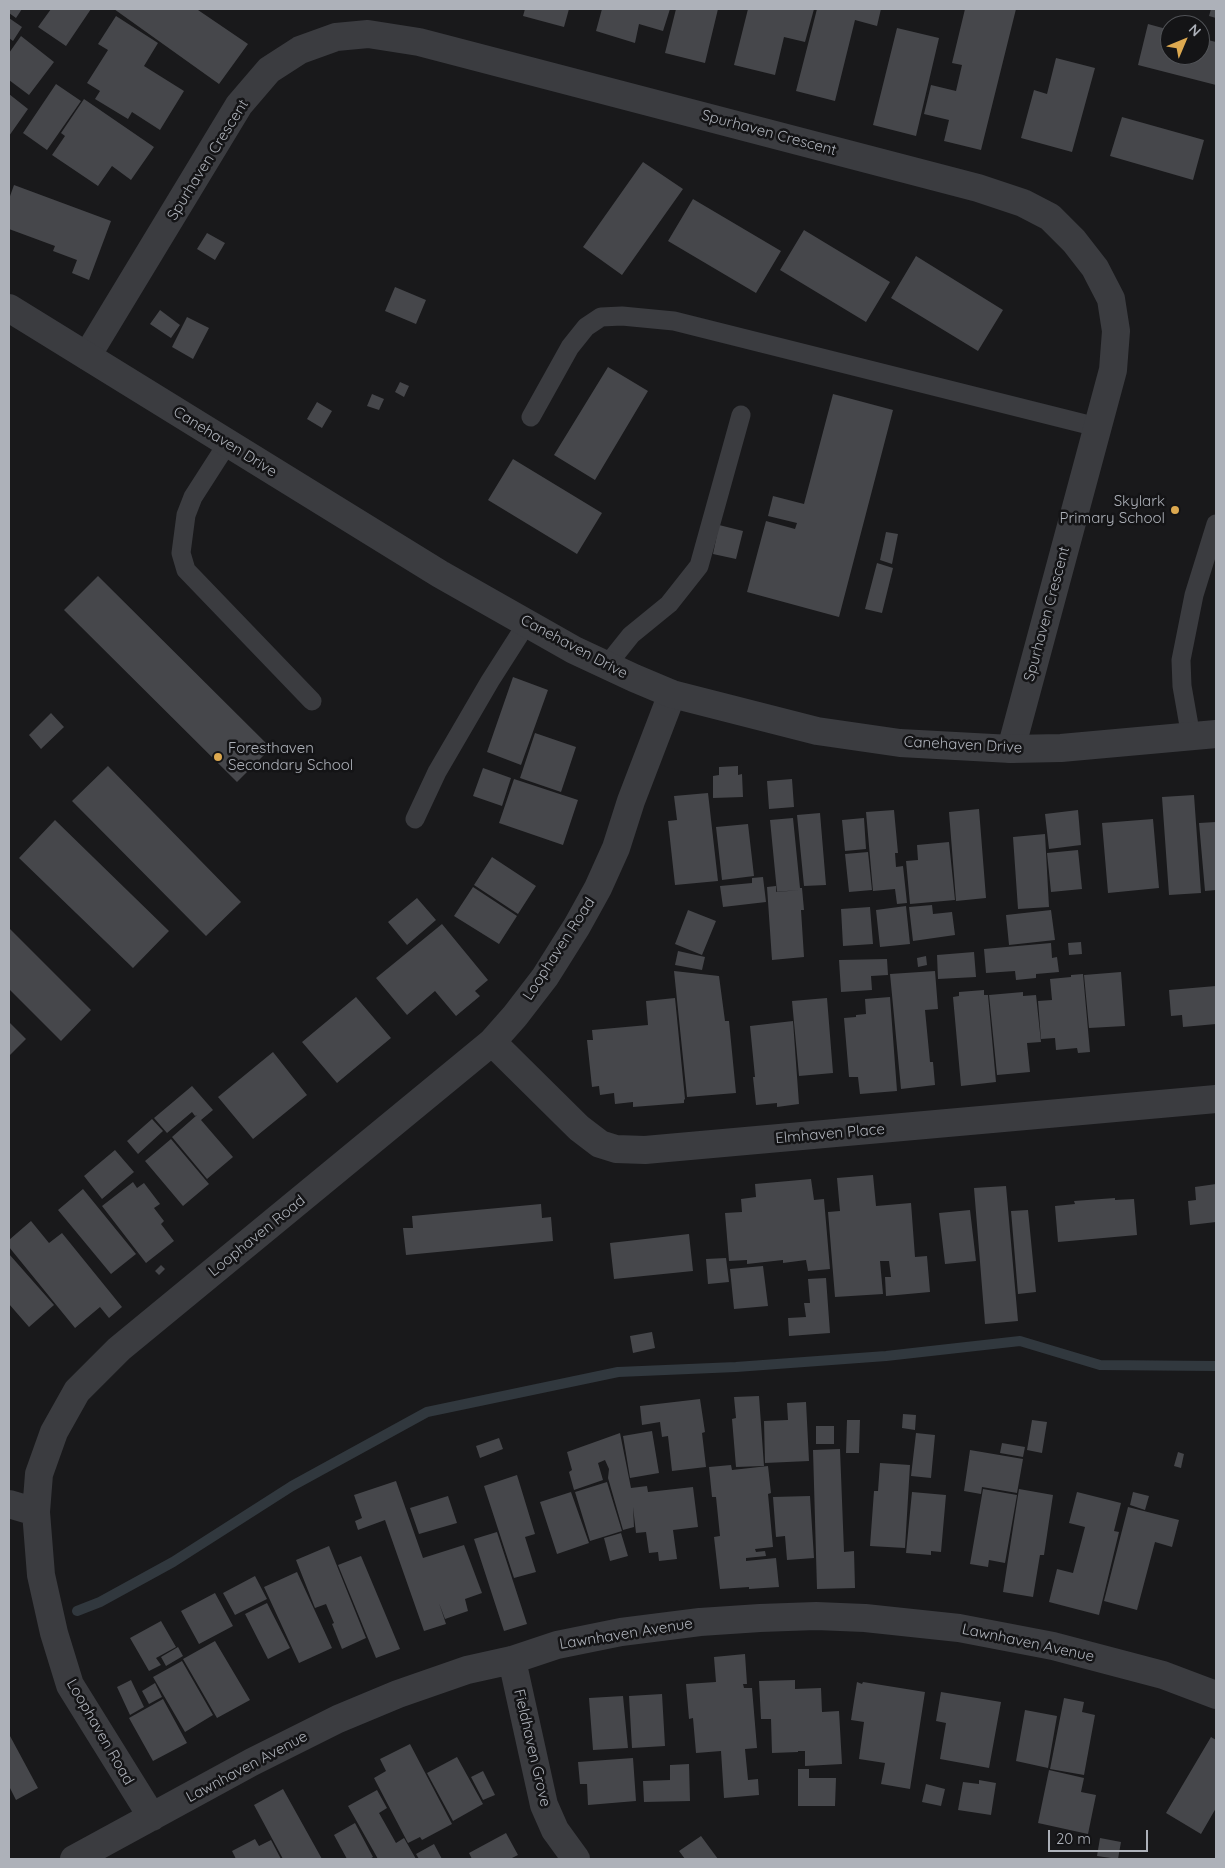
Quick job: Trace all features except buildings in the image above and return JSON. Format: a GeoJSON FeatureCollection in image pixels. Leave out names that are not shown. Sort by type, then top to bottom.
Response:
{"type":"FeatureCollection","features":[{"type":"Feature","properties":{"kind":"street","name":"Spurhaven Crescent"},"geometry":{"type":"LineString","coordinates":[[88,356],[239,105],[269,70],[300,50],[336,37],[368,34],[419,42],[978,188],[1023,203],[1050,217],[1074,241],[1095,268],[1111,299],[1116,331],[1113,370],[1011,749]]}},
{"type":"Feature","properties":{"kind":"street","name":"Canehaven Drive"},"geometry":{"type":"LineString","coordinates":[[9,308],[440,574],[574,650],[672,694],[817,731],[900,742],[1011,749],[1061,748],[1203,736]]}},
{"type":"Feature","properties":{"kind":"street","name":"Loophaven Road"},"geometry":{"type":"LineString","coordinates":[[152,1817],[70,1685],[54,1633],[41,1575],[36,1512],[39,1474],[54,1432],[77,1391],[119,1349],[492,1042],[545,977],[598,888],[616,848],[631,801],[672,694]]}},
{"type":"Feature","properties":{"kind":"street","name":"Elmhaven Place"},"geometry":{"type":"LineString","coordinates":[[492,1042],[579,1128],[600,1144],[616,1149],[645,1150],[1212,1099]]}},
{"type":"Feature","properties":{"kind":"street"},"geometry":{"type":"LineString","coordinates":[[9,1504],[36,1512]]}},
{"type":"Feature","properties":{"kind":"street","name":"Lawnhaven Avenue"},"geometry":{"type":"LineString","coordinates":[[74,1859],[252,1762],[338,1719],[398,1694],[467,1670],[512,1660],[557,1645],[602,1636],[700,1622],[816,1616],[865,1618],[959,1628],[1053,1646],[1163,1675],[1216,1694]]}},
{"type":"Feature","properties":{"kind":"street","name":"Fieldhaven Grove"},"geometry":{"type":"LineString","coordinates":[[512,1660],[544,1805],[555,1830],[576,1859]]}},
{"type":"Feature","properties":{"kind":"lane"},"geometry":{"type":"LineString","coordinates":[[531,417],[570,347],[586,327],[602,317],[622,316],[674,321],[1097,427]]}},
{"type":"Feature","properties":{"kind":"lane"},"geometry":{"type":"LineString","coordinates":[[607,665],[630,635],[668,604],[685,586],[699,566],[741,414]]}},
{"type":"Feature","properties":{"kind":"lane"},"geometry":{"type":"LineString","coordinates":[[227,444],[193,497],[186,515],[181,554],[183,562],[186,570],[312,701]]}},
{"type":"Feature","properties":{"kind":"lane"},"geometry":{"type":"LineString","coordinates":[[1203,736],[1182,686],[1180,660],[1194,595],[1216,524]]}},
{"type":"Feature","properties":{"kind":"lane"},"geometry":{"type":"LineString","coordinates":[[415,819],[441,764],[527,623]]}},
{"type":"Feature","properties":{"kind":"waterway"},"geometry":{"type":"LineString","coordinates":[[77,1611],[100,1602],[173,1562],[292,1486],[427,1412],[618,1372],[736,1367],[886,1356],[1020,1341],[1100,1365],[1216,1366]]}},
{"type":"Feature","properties":{"kind":"place","name":"Skylark Primary School"},"geometry":{"type":"Point","coordinates":[1175,510]}},
{"type":"Feature","properties":{"kind":"place","name":"Foresthaven Secondary School"},"geometry":{"type":"Point","coordinates":[218,757]}}]}
